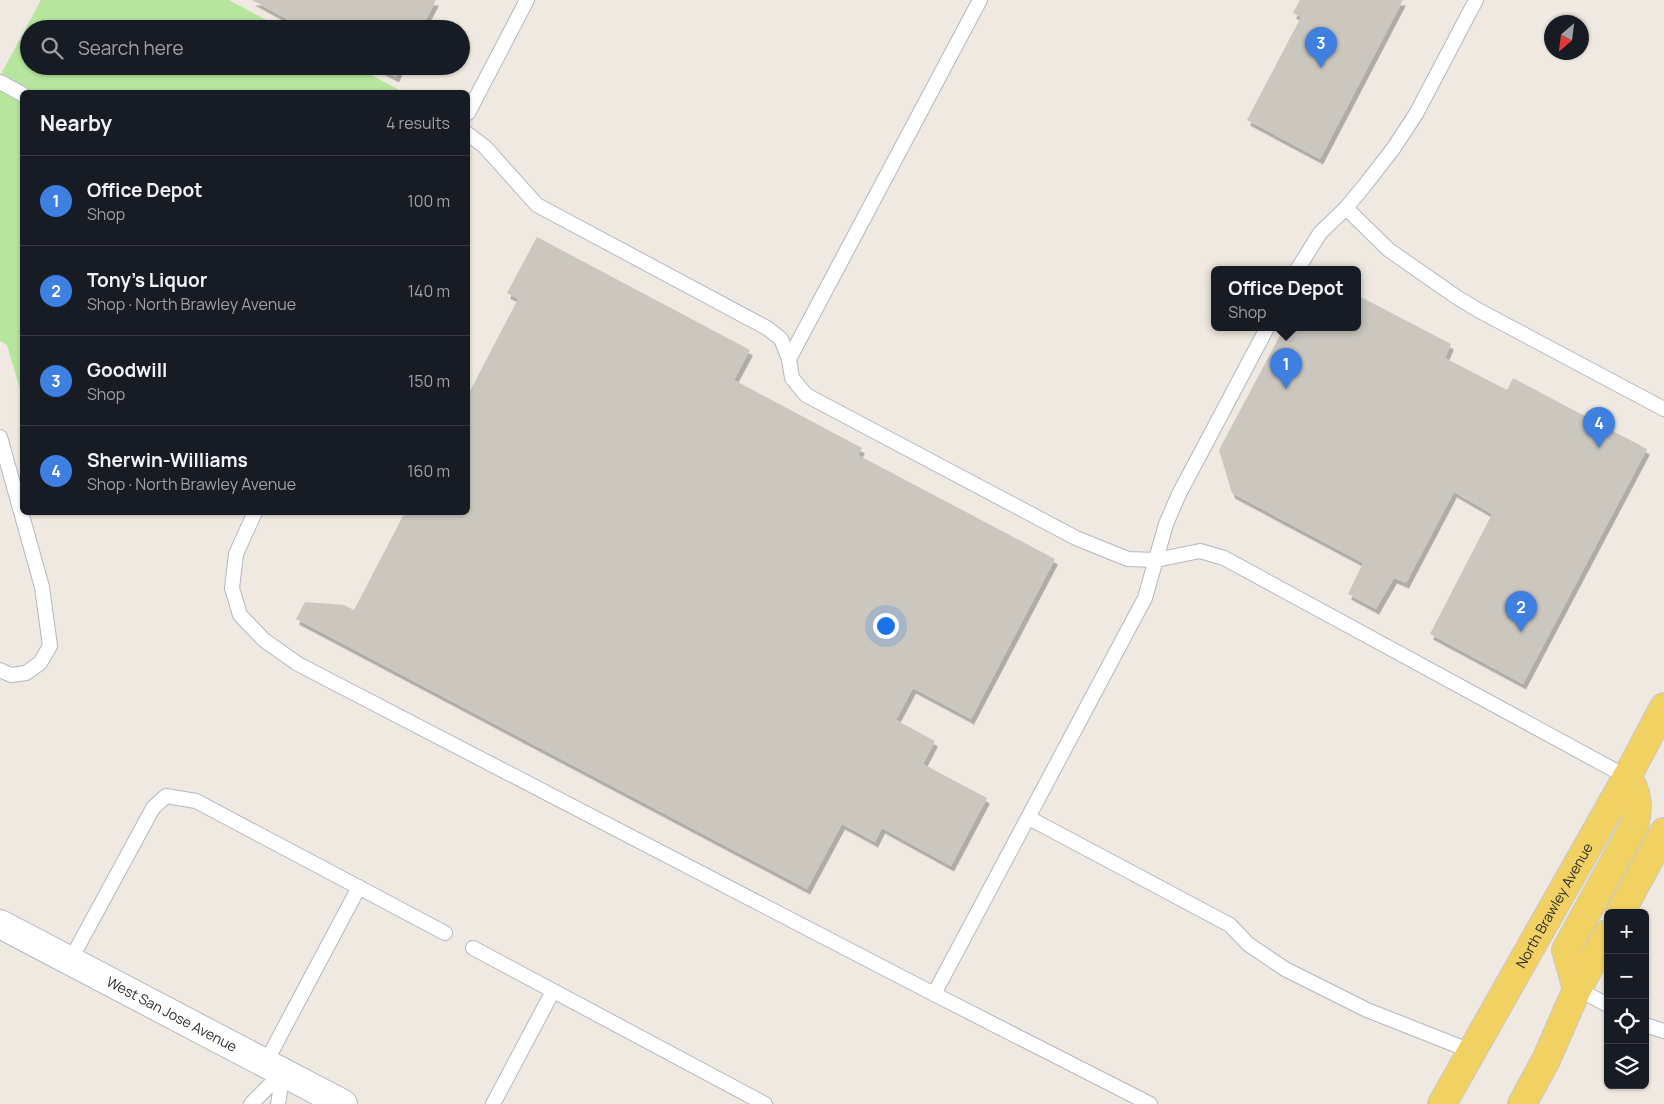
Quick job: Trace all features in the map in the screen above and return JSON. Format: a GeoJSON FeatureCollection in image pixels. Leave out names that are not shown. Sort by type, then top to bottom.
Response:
{"type":"FeatureCollection","features":[{"type":"Feature","properties":{"kind":"main road","name":"North Brawley Avenue"},"geometry":{"type":"LineString","coordinates":[[1442,1104],[1664,707]]}},
{"type":"Feature","properties":{"kind":"main road"},"geometry":{"type":"LineString","coordinates":[[1578,989],[1566,950],[1634,826],[1638,812],[1637,800],[1634,787],[1627,776]]}},
{"type":"Feature","properties":{"kind":"main road"},"geometry":{"type":"LineString","coordinates":[[1622,909],[1664,832]]}},
{"type":"Feature","properties":{"kind":"main road"},"geometry":{"type":"LineString","coordinates":[[1522,1104],[1546,1060],[1578,989],[1604,941]]}},
{"type":"Feature","properties":{"kind":"street","name":"West San Jose Avenue"},"geometry":{"type":"LineString","coordinates":[[0,924],[343,1104]]}},
{"type":"Feature","properties":{"kind":"lane"},"geometry":{"type":"LineString","coordinates":[[470,109],[527,0]]}},
{"type":"Feature","properties":{"kind":"lane"},"geometry":{"type":"LineString","coordinates":[[789,359],[980,0]]}},
{"type":"Feature","properties":{"kind":"lane"},"geometry":{"type":"LineString","coordinates":[[1300,266],[1320,233],[1346,208],[1393,149],[1416,114],[1476,0]]}},
{"type":"Feature","properties":{"kind":"lane"},"geometry":{"type":"LineString","coordinates":[[0,82],[20,93]]}},
{"type":"Feature","properties":{"kind":"lane"},"geometry":{"type":"LineString","coordinates":[[470,136],[485,147],[537,205],[767,328],[781,340],[789,359],[792,378],[806,395],[1076,538],[1128,559],[1156,560],[1200,551],[1224,558],[1627,776]]}},
{"type":"Feature","properties":{"kind":"lane"},"geometry":{"type":"LineString","coordinates":[[1346,208],[1389,250],[1478,310],[1664,409]]}},
{"type":"Feature","properties":{"kind":"lane"},"geometry":{"type":"LineString","coordinates":[[934,994],[1145,598],[1166,524],[1179,494],[1265,331]]}},
{"type":"Feature","properties":{"kind":"lane"},"geometry":{"type":"LineString","coordinates":[[0,438],[20,509]]}},
{"type":"Feature","properties":{"kind":"lane"},"geometry":{"type":"LineString","coordinates":[[0,670],[11,675],[26,673],[40,663],[50,646],[42,587],[22,515]]}},
{"type":"Feature","properties":{"kind":"lane"},"geometry":{"type":"LineString","coordinates":[[254,515],[236,554],[232,588],[240,615],[264,640],[298,664],[1150,1104]]}},
{"type":"Feature","properties":{"kind":"lane"},"geometry":{"type":"LineString","coordinates":[[70,961],[153,808],[166,796],[196,801],[444,933]]}},
{"type":"Feature","properties":{"kind":"lane"},"geometry":{"type":"LineString","coordinates":[[1029,818],[1230,925],[1248,944],[1285,969],[1367,1010],[1471,1051]]}},
{"type":"Feature","properties":{"kind":"lane"},"geometry":{"type":"LineString","coordinates":[[251,1104],[274,1067],[359,887]]}},
{"type":"Feature","properties":{"kind":"lane"},"geometry":{"type":"LineString","coordinates":[[473,948],[553,991],[740,1098],[766,1104]]}},
{"type":"Feature","properties":{"kind":"lane"},"geometry":{"type":"LineString","coordinates":[[1578,989],[1604,1003]]}},
{"type":"Feature","properties":{"kind":"lane"},"geometry":{"type":"LineString","coordinates":[[493,1104],[553,991]]}},
{"type":"Feature","properties":{"kind":"lane"},"geometry":{"type":"LineString","coordinates":[[1649,1026],[1664,1031]]}},
{"type":"Feature","properties":{"kind":"lane"},"geometry":{"type":"LineString","coordinates":[[274,1067],[278,1104]]}},
{"type":"Feature","properties":{"kind":"green space"},"geometry":{"type":"Polygon","coordinates":[[[41,0],[229,0],[266,20],[30,20],[41,0]]]}},
{"type":"Feature","properties":{"kind":"green space"},"geometry":{"type":"Polygon","coordinates":[[[20,39],[20,75],[371,75],[399,90],[20,90],[20,389],[7,345],[0,341],[0,76],[20,39]]]}},
{"type":"Feature","properties":{"kind":"building"},"geometry":{"type":"Polygon","coordinates":[[[252,0],[436,0],[426,20],[289,20],[252,0]]]}},
{"type":"Feature","properties":{"kind":"building"},"geometry":{"type":"Polygon","coordinates":[[[1300,0],[1403,0],[1320,159],[1247,120],[1301,17],[1293,13],[1300,0]]]}},
{"type":"Feature","properties":{"kind":"building"},"geometry":{"type":"Polygon","coordinates":[[[537,237],[750,350],[734,380],[862,448],[858,455],[1055,559],[971,719],[913,688],[896,720],[935,741],[923,764],[987,798],[951,866],[882,828],[875,842],[842,824],[807,889],[296,619],[305,602],[344,605],[354,610],[403,515],[470,515],[470,391],[518,299],[507,293],[537,237]]]}},
{"type":"Feature","properties":{"kind":"building"},"geometry":{"type":"Polygon","coordinates":[[[1361,297],[1451,344],[1445,358],[1507,390],[1513,378],[1647,449],[1523,684],[1430,634],[1492,514],[1454,492],[1406,583],[1394,578],[1376,609],[1348,594],[1363,563],[1232,493],[1219,450],[1282,331],[1361,331],[1361,297]]]}},
{"type":"Feature","properties":{"kind":"place","name":"Goodwill"},"geometry":{"type":"Point","coordinates":[1321,68]}},
{"type":"Feature","properties":{"kind":"place","name":"Office Depot"},"geometry":{"type":"Point","coordinates":[1286,389]}},
{"type":"Feature","properties":{"kind":"place","name":"Sherwin-Williams"},"geometry":{"type":"Point","coordinates":[1599,448]}},
{"type":"Feature","properties":{"kind":"place","name":"Tony's Liquor"},"geometry":{"type":"Point","coordinates":[1521,632]}}]}
